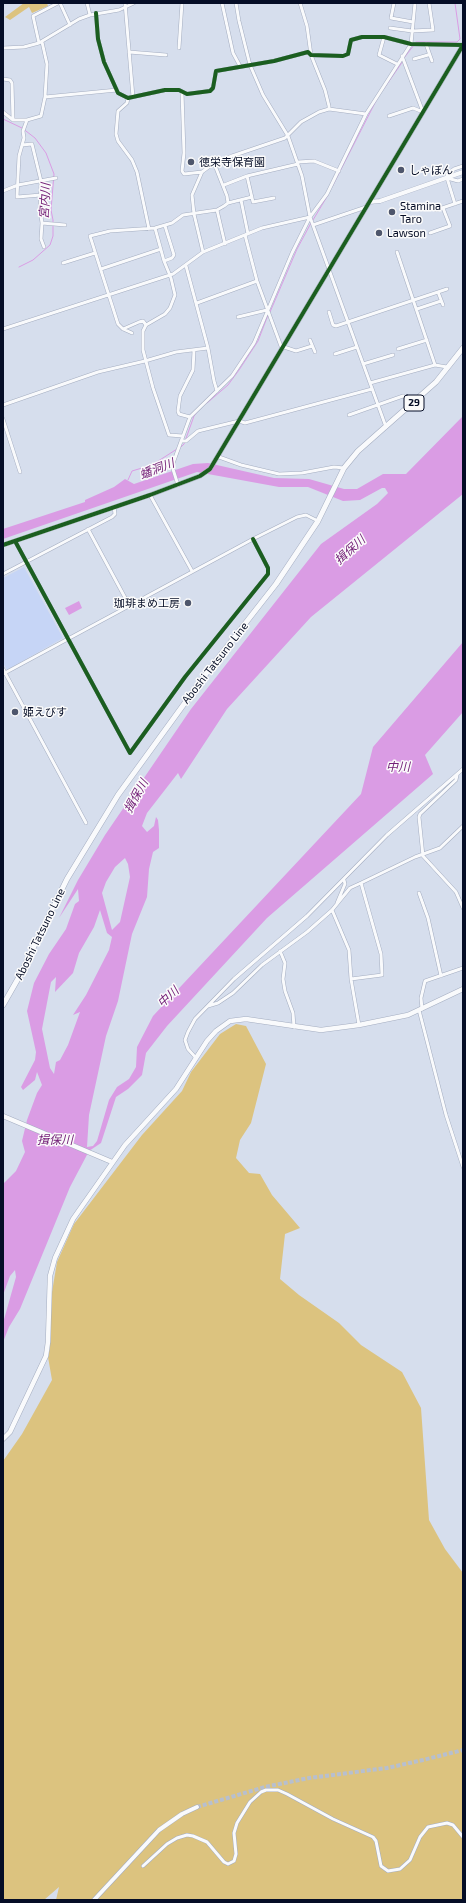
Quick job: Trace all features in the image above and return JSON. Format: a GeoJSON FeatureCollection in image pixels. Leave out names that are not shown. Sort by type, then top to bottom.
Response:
{"type":"FeatureCollection","features":[{"type":"Feature","properties":{"kind":"main road","name":"Aboshi Tatsuno Line"},"geometry":{"type":"LineString","coordinates":[[3,1005],[19,977],[67,879],[118,795],[208,671],[276,584],[318,521],[344,468],[358,451],[436,382],[463,348]]}},
{"type":"Feature","properties":{"kind":"main road"},"geometry":{"type":"LineString","coordinates":[[3,1439],[10,1432],[46,1356],[48,1342],[50,1276],[57,1254],[81,1206],[110,1161],[176,1089],[216,1031],[230,1021],[246,1019],[321,1030],[359,1025],[402,1017],[463,989]]}},
{"type":"Feature","properties":{"kind":"main road"},"geometry":{"type":"LineString","coordinates":[[3,1116],[110,1161]]}},
{"type":"Feature","properties":{"kind":"street"},"geometry":{"type":"LineString","coordinates":[[4,114],[13,120],[27,120],[41,116],[45,97],[46,64],[33,16],[59,3],[70,25]]}},
{"type":"Feature","properties":{"kind":"street"},"geometry":{"type":"LineString","coordinates":[[87,3],[90,15]]}},
{"type":"Feature","properties":{"kind":"street"},"geometry":{"type":"LineString","coordinates":[[124,3],[126,7],[133,97]]}},
{"type":"Feature","properties":{"kind":"street"},"geometry":{"type":"LineString","coordinates":[[3,48],[24,47],[41,43],[70,25],[90,15],[119,10],[134,3]]}},
{"type":"Feature","properties":{"kind":"street"},"geometry":{"type":"LineString","coordinates":[[179,48],[182,3]]}},
{"type":"Feature","properties":{"kind":"street"},"geometry":{"type":"LineString","coordinates":[[222,3],[233,53],[240,66]]}},
{"type":"Feature","properties":{"kind":"street"},"geometry":{"type":"LineString","coordinates":[[236,3],[250,65],[264,95],[288,136],[298,163],[310,217],[386,427]]}},
{"type":"Feature","properties":{"kind":"street"},"geometry":{"type":"LineString","coordinates":[[300,3],[307,26],[311,55],[325,90],[329,106],[328,109]]}},
{"type":"Feature","properties":{"kind":"street"},"geometry":{"type":"LineString","coordinates":[[394,3],[391,18],[413,22]]}},
{"type":"Feature","properties":{"kind":"street"},"geometry":{"type":"LineString","coordinates":[[178,485],[172,466],[190,417],[232,376],[254,343],[310,217],[327,194],[366,114],[411,44],[415,3]]}},
{"type":"Feature","properties":{"kind":"street"},"geometry":{"type":"LineString","coordinates":[[390,28],[412,31],[433,30],[429,3]]}},
{"type":"Feature","properties":{"kind":"street"},"geometry":{"type":"LineString","coordinates":[[3,545],[150,495],[208,472],[215,464],[239,421],[463,45],[411,44],[368,36],[355,38],[350,43],[348,54],[343,56],[311,55],[308,52],[216,71],[213,88],[210,91],[186,94],[179,90],[165,90],[128,98],[119,94],[102,54],[98,39],[96,14]]}},
{"type":"Feature","properties":{"kind":"street"},"geometry":{"type":"LineString","coordinates":[[384,38],[379,55],[397,64]]}},
{"type":"Feature","properties":{"kind":"street"},"geometry":{"type":"LineString","coordinates":[[426,44],[428,55],[432,60]]}},
{"type":"Feature","properties":{"kind":"street"},"geometry":{"type":"LineString","coordinates":[[129,52],[166,55]]}},
{"type":"Feature","properties":{"kind":"street"},"geometry":{"type":"LineString","coordinates":[[414,59],[428,55]]}},
{"type":"Feature","properties":{"kind":"street"},"geometry":{"type":"LineString","coordinates":[[402,56],[423,112]]}},
{"type":"Feature","properties":{"kind":"street"},"geometry":{"type":"LineString","coordinates":[[3,79],[10,80],[12,83],[13,120]]}},
{"type":"Feature","properties":{"kind":"street"},"geometry":{"type":"LineString","coordinates":[[45,97],[117,90]]}},
{"type":"Feature","properties":{"kind":"street"},"geometry":{"type":"LineString","coordinates":[[182,92],[184,153],[182,171],[184,174],[202,172]]}},
{"type":"Feature","properties":{"kind":"street"},"geometry":{"type":"LineString","coordinates":[[128,98],[127,103],[118,111],[116,134],[118,141],[132,160],[137,172],[149,229]]}},
{"type":"Feature","properties":{"kind":"street"},"geometry":{"type":"LineString","coordinates":[[389,116],[413,108],[423,112]]}},
{"type":"Feature","properties":{"kind":"street"},"geometry":{"type":"LineString","coordinates":[[203,252],[194,214],[192,195],[202,172],[214,163],[285,138],[302,122],[319,112],[328,109],[366,114]]}},
{"type":"Feature","properties":{"kind":"street"},"geometry":{"type":"LineString","coordinates":[[27,120],[19,156],[18,186],[16,188],[17,197],[41,196]]}},
{"type":"Feature","properties":{"kind":"street"},"geometry":{"type":"LineString","coordinates":[[22,145],[32,144],[41,181],[41,239],[44,247]]}},
{"type":"Feature","properties":{"kind":"street"},"geometry":{"type":"LineString","coordinates":[[224,184],[247,176],[298,163],[314,161],[339,171]]}},
{"type":"Feature","properties":{"kind":"street"},"geometry":{"type":"LineString","coordinates":[[214,163],[224,184],[228,203]]}},
{"type":"Feature","properties":{"kind":"street"},"geometry":{"type":"LineString","coordinates":[[455,204],[447,175],[454,169],[463,166]]}},
{"type":"Feature","properties":{"kind":"street"},"geometry":{"type":"LineString","coordinates":[[369,202],[380,201],[463,172]]}},
{"type":"Feature","properties":{"kind":"street"},"geometry":{"type":"LineString","coordinates":[[247,176],[253,202],[274,198]]}},
{"type":"Feature","properties":{"kind":"street"},"geometry":{"type":"LineString","coordinates":[[3,190],[54,178]]}},
{"type":"Feature","properties":{"kind":"street"},"geometry":{"type":"LineString","coordinates":[[447,178],[458,181],[463,179]]}},
{"type":"Feature","properties":{"kind":"street"},"geometry":{"type":"LineString","coordinates":[[132,333],[123,329],[118,324],[90,236],[110,231],[149,229],[165,226],[178,220],[183,215],[217,210],[228,203],[252,197]]}},
{"type":"Feature","properties":{"kind":"street"},"geometry":{"type":"LineString","coordinates":[[241,200],[246,235],[257,281],[283,348]]}},
{"type":"Feature","properties":{"kind":"street"},"geometry":{"type":"LineString","coordinates":[[436,210],[463,201]]}},
{"type":"Feature","properties":{"kind":"street"},"geometry":{"type":"LineString","coordinates":[[313,225],[366,207]]}},
{"type":"Feature","properties":{"kind":"street"},"geometry":{"type":"LineString","coordinates":[[430,233],[450,226],[443,208]]}},
{"type":"Feature","properties":{"kind":"street"},"geometry":{"type":"LineString","coordinates":[[217,210],[224,244]]}},
{"type":"Feature","properties":{"kind":"street"},"geometry":{"type":"LineString","coordinates":[[3,329],[177,273],[203,252],[262,228],[310,217]]}},
{"type":"Feature","properties":{"kind":"street"},"geometry":{"type":"LineString","coordinates":[[42,223],[66,225]]}},
{"type":"Feature","properties":{"kind":"street"},"geometry":{"type":"LineString","coordinates":[[164,261],[172,258],[174,255],[165,226]]}},
{"type":"Feature","properties":{"kind":"street"},"geometry":{"type":"LineString","coordinates":[[155,228],[175,295],[166,314],[146,325],[143,331],[143,350],[145,361],[169,435],[183,436]]}},
{"type":"Feature","properties":{"kind":"street"},"geometry":{"type":"LineString","coordinates":[[101,270],[161,249]]}},
{"type":"Feature","properties":{"kind":"street"},"geometry":{"type":"LineString","coordinates":[[397,252],[435,365]]}},
{"type":"Feature","properties":{"kind":"street"},"geometry":{"type":"LineString","coordinates":[[63,263],[95,253]]}},
{"type":"Feature","properties":{"kind":"street"},"geometry":{"type":"LineString","coordinates":[[186,266],[197,303],[217,391]]}},
{"type":"Feature","properties":{"kind":"street"},"geometry":{"type":"LineString","coordinates":[[197,303],[257,281]]}},
{"type":"Feature","properties":{"kind":"street"},"geometry":{"type":"LineString","coordinates":[[329,312],[334,326],[348,323],[447,289]]}},
{"type":"Feature","properties":{"kind":"street"},"geometry":{"type":"LineString","coordinates":[[438,292],[443,306]]}},
{"type":"Feature","properties":{"kind":"street"},"geometry":{"type":"LineString","coordinates":[[417,309],[441,301]]}},
{"type":"Feature","properties":{"kind":"street"},"geometry":{"type":"LineString","coordinates":[[238,317],[268,310]]}},
{"type":"Feature","properties":{"kind":"street"},"geometry":{"type":"LineString","coordinates":[[123,329],[143,321],[146,325]]}},
{"type":"Feature","properties":{"kind":"street"},"geometry":{"type":"LineString","coordinates":[[310,340],[314,352]]}},
{"type":"Feature","properties":{"kind":"street"},"geometry":{"type":"LineString","coordinates":[[398,349],[427,340]]}},
{"type":"Feature","properties":{"kind":"street"},"geometry":{"type":"LineString","coordinates":[[283,348],[296,351],[312,346]]}},
{"type":"Feature","properties":{"kind":"street"},"geometry":{"type":"LineString","coordinates":[[335,354],[356,347]]}},
{"type":"Feature","properties":{"kind":"street"},"geometry":{"type":"LineString","coordinates":[[3,405],[98,372],[176,352],[208,348]]}},
{"type":"Feature","properties":{"kind":"street"},"geometry":{"type":"LineString","coordinates":[[190,417],[179,414],[178,411],[180,396],[193,370],[194,350]]}},
{"type":"Feature","properties":{"kind":"street"},"geometry":{"type":"LineString","coordinates":[[362,364],[393,354]]}},
{"type":"Feature","properties":{"kind":"street"},"geometry":{"type":"LineString","coordinates":[[370,383],[435,365],[447,367]]}},
{"type":"Feature","properties":{"kind":"street"},"geometry":{"type":"LineString","coordinates":[[181,441],[186,441],[198,432],[239,421],[245,423],[372,389]]}},
{"type":"Feature","properties":{"kind":"street"},"geometry":{"type":"LineString","coordinates":[[350,415],[403,396],[408,398],[412,404]]}},
{"type":"Feature","properties":{"kind":"street"},"geometry":{"type":"LineString","coordinates":[[3,420],[20,472]]}},
{"type":"Feature","properties":{"kind":"street"},"geometry":{"type":"LineString","coordinates":[[219,457],[241,465],[279,474],[302,473],[334,467],[344,468]]}},
{"type":"Feature","properties":{"kind":"street"},"geometry":{"type":"LineString","coordinates":[[150,495],[192,572]]}},
{"type":"Feature","properties":{"kind":"street"},"geometry":{"type":"LineString","coordinates":[[3,574],[114,515],[114,507]]}},
{"type":"Feature","properties":{"kind":"street"},"geometry":{"type":"LineString","coordinates":[[4,673],[252,539],[297,517],[306,515],[318,521]]}},
{"type":"Feature","properties":{"kind":"street"},"geometry":{"type":"LineString","coordinates":[[88,530],[129,605]]}},
{"type":"Feature","properties":{"kind":"street"},"geometry":{"type":"LineString","coordinates":[[15,541],[25,562],[130,753],[185,677],[268,574],[268,568],[252,539]]}},
{"type":"Feature","properties":{"kind":"street"},"geometry":{"type":"LineString","coordinates":[[3,669],[86,823]]}},
{"type":"Feature","properties":{"kind":"street"},"geometry":{"type":"LineString","coordinates":[[196,1058],[188,1049],[185,1040],[192,1023],[234,979],[307,916],[387,835],[463,769]]}},
{"type":"Feature","properties":{"kind":"street"},"geometry":{"type":"LineString","coordinates":[[457,775],[456,780],[420,814],[423,854],[425,860],[456,892],[463,908]]}},
{"type":"Feature","properties":{"kind":"street"},"geometry":{"type":"LineString","coordinates":[[208,1006],[218,1003],[233,993],[262,965],[307,932],[332,910],[350,888],[423,854],[440,848],[463,826]]}},
{"type":"Feature","properties":{"kind":"street"},"geometry":{"type":"LineString","coordinates":[[337,903],[345,884],[344,880]]}},
{"type":"Feature","properties":{"kind":"street"},"geometry":{"type":"LineString","coordinates":[[351,979],[382,975],[381,954],[361,882]]}},
{"type":"Feature","properties":{"kind":"street"},"geometry":{"type":"LineString","coordinates":[[419,893],[428,918],[441,976]]}},
{"type":"Feature","properties":{"kind":"street"},"geometry":{"type":"LineString","coordinates":[[332,910],[349,950],[351,979],[359,1025]]}},
{"type":"Feature","properties":{"kind":"street"},"geometry":{"type":"LineString","coordinates":[[280,951],[285,964],[283,979],[285,991],[293,1013],[294,1027]]}},
{"type":"Feature","properties":{"kind":"street"},"geometry":{"type":"LineString","coordinates":[[463,968],[425,981],[421,998],[421,1009],[446,1115],[463,1167]]}},
{"type":"Feature","properties":{"kind":"street"},"geometry":{"type":"LineString","coordinates":[[143,1866],[167,1844],[176,1838],[187,1835],[199,1838],[206,1842],[224,1862],[228,1864],[234,1861],[236,1854],[234,1833],[237,1824],[250,1802],[261,1792],[266,1790],[278,1790],[333,1820],[373,1837],[376,1841],[381,1866],[388,1871],[400,1869],[410,1860],[420,1837],[428,1827],[447,1823],[453,1825],[463,1837]]}},
{"type":"Feature","properties":{"kind":"street"},"geometry":{"type":"LineString","coordinates":[[94,1900],[159,1830],[182,1814],[197,1807]]}},
{"type":"Feature","properties":{"kind":"shaded area"},"geometry":{"type":"Polygon","coordinates":[[[24,3],[47,3],[48,6],[32,13],[29,7],[10,20],[5,17],[24,3]]]}},
{"type":"Feature","properties":{"kind":"shaded area"},"geometry":{"type":"Polygon","coordinates":[[[24,567],[63,638],[7,670],[3,663],[3,578],[24,567]]]}},
{"type":"Feature","properties":{"kind":"shaded area"},"geometry":{"type":"Polygon","coordinates":[[[236,1024],[246,1026],[266,1064],[251,1123],[240,1140],[236,1158],[249,1173],[260,1174],[272,1195],[300,1228],[285,1234],[280,1279],[299,1295],[339,1323],[361,1345],[402,1372],[421,1408],[429,1520],[445,1549],[463,1573],[463,1900],[56,1900],[59,1887],[44,1900],[3,1900],[3,1461],[22,1434],[52,1380],[48,1357],[50,1347],[50,1304],[57,1262],[74,1224],[142,1135],[182,1091],[191,1072],[220,1034],[236,1024]]]}},
{"type":"Feature","properties":{"kind":"water"},"geometry":{"type":"Polygon","coordinates":[[[463,416],[463,494],[311,617],[227,709],[181,779],[178,773],[147,813],[142,826],[147,832],[154,826],[156,817],[158,820],[159,830],[159,848],[153,852],[149,869],[147,897],[132,934],[118,1001],[106,1036],[89,1115],[87,1147],[93,1146],[97,1141],[109,1100],[117,1087],[129,1079],[136,1067],[137,1047],[153,1016],[361,794],[373,747],[463,642],[463,712],[425,755],[433,774],[267,918],[167,1026],[146,1053],[142,1075],[128,1089],[116,1097],[101,1143],[89,1151],[70,1187],[20,1309],[9,1327],[3,1342],[3,1323],[16,1277],[15,1270],[10,1276],[3,1295],[3,1184],[16,1171],[25,1152],[22,1141],[27,1120],[37,1093],[42,1085],[37,1072],[35,1080],[23,1090],[21,1087],[35,1060],[36,1052],[27,1011],[34,983],[49,954],[66,929],[75,904],[79,901],[78,889],[59,918],[78,880],[105,835],[191,709],[321,544],[377,504],[388,493],[385,488],[382,488],[360,500],[343,501],[308,487],[279,487],[197,472],[3,539],[3,529],[85,502],[85,500],[114,487],[125,479],[134,484],[193,464],[208,463],[274,478],[309,479],[344,489],[357,489],[383,474],[406,474],[463,416]],[[125,858],[115,867],[106,882],[102,893],[112,930],[120,922],[130,877],[128,864],[125,858]],[[100,910],[94,927],[79,953],[73,973],[55,992],[56,977],[51,982],[42,1029],[50,1068],[54,1074],[56,1062],[60,1060],[68,1045],[80,1012],[73,1015],[86,995],[109,950],[112,937],[107,933],[100,910]]]}},
{"type":"Feature","properties":{"kind":"water"},"geometry":{"type":"Polygon","coordinates":[[[79,601],[82,608],[69,615],[65,608],[79,601]]]}},
{"type":"Feature","properties":{"kind":"waterway"},"geometry":{"type":"LineString","coordinates":[[416,42],[457,42],[460,39],[455,3]]}},
{"type":"Feature","properties":{"kind":"waterway"},"geometry":{"type":"LineString","coordinates":[[404,58],[414,45]]}},
{"type":"Feature","properties":{"kind":"waterway"},"geometry":{"type":"LineString","coordinates":[[383,90],[403,61]]}},
{"type":"Feature","properties":{"kind":"waterway"},"geometry":{"type":"LineString","coordinates":[[332,187],[377,99]]}},
{"type":"Feature","properties":{"kind":"waterway","name":"宮内川"},"geometry":{"type":"LineString","coordinates":[[3,119],[22,128],[35,138],[46,153],[54,174],[51,210],[53,220],[53,236],[50,245],[33,260],[19,267]]}},
{"type":"Feature","properties":{"kind":"waterway"},"geometry":{"type":"LineString","coordinates":[[313,220],[328,195]]}},
{"type":"Feature","properties":{"kind":"waterway"},"geometry":{"type":"LineString","coordinates":[[270,312],[297,249],[311,223]]}},
{"type":"Feature","properties":{"kind":"waterway"},"geometry":{"type":"LineString","coordinates":[[207,403],[228,385],[239,370],[258,341],[268,315]]}},
{"type":"Feature","properties":{"kind":"waterway"},"geometry":{"type":"LineString","coordinates":[[180,448],[184,444],[194,416],[197,412]]}},
{"type":"Feature","properties":{"kind":"waterway","name":"蟠洞川"},"geometry":{"type":"LineString","coordinates":[[128,480],[132,471],[152,465],[177,449]]}},
{"type":"Feature","properties":{"kind":"tunnel"},"geometry":{"type":"LineString","coordinates":[[197,1807],[265,1787],[309,1778],[387,1768],[463,1750]]}},
{"type":"Feature","properties":{"kind":"cycle path"},"geometry":{"type":"LineString","coordinates":[[96,13],[98,39],[104,62],[118,93],[128,98],[165,90],[179,90],[187,94],[210,91],[213,88],[216,71],[274,61],[308,52],[311,55],[343,56],[348,54],[351,40],[362,37],[384,37],[411,44],[463,45]]}},
{"type":"Feature","properties":{"kind":"cycle path"},"geometry":{"type":"LineString","coordinates":[[3,545],[150,495],[200,476],[210,469],[463,45]]}},
{"type":"Feature","properties":{"kind":"cycle path"},"geometry":{"type":"LineString","coordinates":[[15,541],[130,753],[185,677],[268,574],[268,568],[253,539]]}},
{"type":"Feature","properties":{"kind":"place","name":"徳栄寺保育園"},"geometry":{"type":"Point","coordinates":[191,162]}},
{"type":"Feature","properties":{"kind":"place","name":"しゃぼん"},"geometry":{"type":"Point","coordinates":[401,170]}},
{"type":"Feature","properties":{"kind":"place","name":"Stamina Taro"},"geometry":{"type":"Point","coordinates":[392,212]}},
{"type":"Feature","properties":{"kind":"place","name":"Lawson"},"geometry":{"type":"Point","coordinates":[379,233]}},
{"type":"Feature","properties":{"kind":"place","name":"珈琲まめ工房"},"geometry":{"type":"Point","coordinates":[188,603]}},
{"type":"Feature","properties":{"kind":"place","name":"姫えびす"},"geometry":{"type":"Point","coordinates":[15,712]}},
{"type":"Feature","properties":{"kind":"water label","name":"揖保川"},"geometry":{"type":"Point","coordinates":[350,550]}},
{"type":"Feature","properties":{"kind":"water label","name":"中川"},"geometry":{"type":"Point","coordinates":[398,767]}},
{"type":"Feature","properties":{"kind":"water label","name":"揖保川"},"geometry":{"type":"Point","coordinates":[136,796]}},
{"type":"Feature","properties":{"kind":"water label","name":"中川"},"geometry":{"type":"Point","coordinates":[168,997]}},
{"type":"Feature","properties":{"kind":"water label","name":"揖保川"},"geometry":{"type":"Point","coordinates":[55,1140]}}]}
